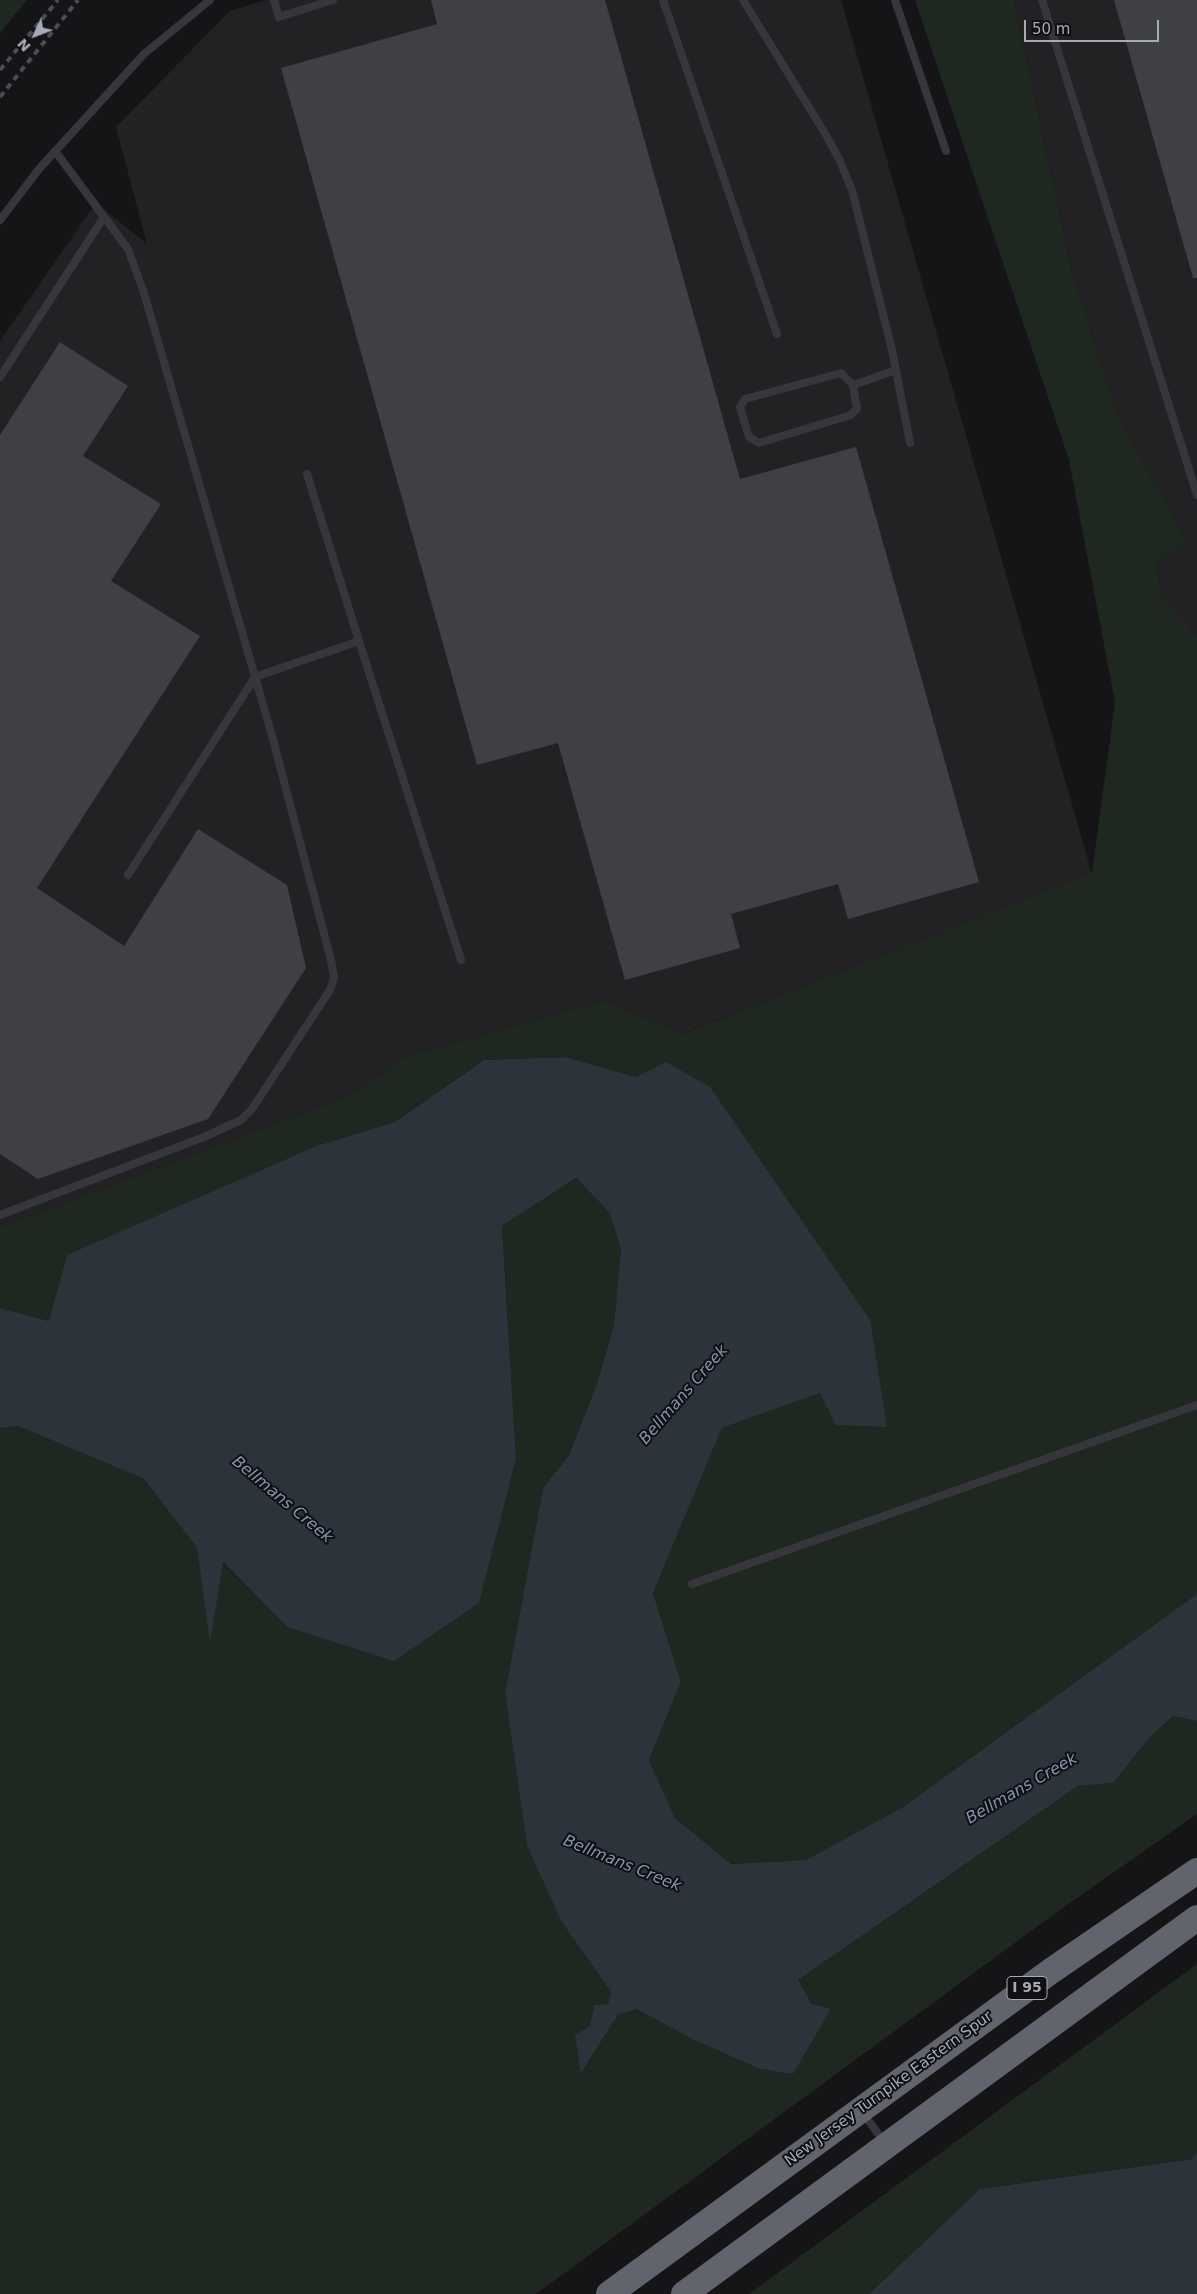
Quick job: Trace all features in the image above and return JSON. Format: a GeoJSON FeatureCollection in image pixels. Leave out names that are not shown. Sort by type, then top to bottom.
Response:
{"type":"FeatureCollection","features":[{"type":"Feature","properties":{"kind":"highway","name":"New Jersey Turnpike Eastern Spur"},"geometry":{"type":"LineString","coordinates":[[608,2294],[1051,1971],[1197,1871]]}},
{"type":"Feature","properties":{"kind":"highway"},"geometry":{"type":"LineString","coordinates":[[684,2294],[1197,1918]]}},
{"type":"Feature","properties":{"kind":"lane"},"geometry":{"type":"LineString","coordinates":[[0,220],[55,151],[144,54],[210,0]]}},
{"type":"Feature","properties":{"kind":"lane"},"geometry":{"type":"LineString","coordinates":[[274,0],[279,17],[333,0]]}},
{"type":"Feature","properties":{"kind":"lane"},"geometry":{"type":"LineString","coordinates":[[663,0],[777,334]]}},
{"type":"Feature","properties":{"kind":"lane"},"geometry":{"type":"LineString","coordinates":[[744,0],[839,158],[852,190],[896,370],[910,444]]}},
{"type":"Feature","properties":{"kind":"lane"},"geometry":{"type":"LineString","coordinates":[[895,0],[946,150]]}},
{"type":"Feature","properties":{"kind":"lane"},"geometry":{"type":"LineString","coordinates":[[1042,0],[1197,495]]}},
{"type":"Feature","properties":{"kind":"lane"},"geometry":{"type":"LineString","coordinates":[[0,1215],[204,1138],[241,1120],[252,1109],[330,990],[334,978],[331,960],[255,677],[144,294],[128,249],[55,151]]}},
{"type":"Feature","properties":{"kind":"lane"},"geometry":{"type":"LineString","coordinates":[[0,377],[104,217]]}},
{"type":"Feature","properties":{"kind":"lane"},"geometry":{"type":"LineString","coordinates":[[853,385],[896,370]]}},
{"type":"Feature","properties":{"kind":"lane"},"geometry":{"type":"LineString","coordinates":[[841,372],[853,385],[857,409],[851,415],[759,442],[749,438],[740,407],[745,399],[841,372]]}},
{"type":"Feature","properties":{"kind":"lane"},"geometry":{"type":"LineString","coordinates":[[307,474],[460,960]]}},
{"type":"Feature","properties":{"kind":"lane"},"geometry":{"type":"LineString","coordinates":[[128,875],[255,677],[359,641]]}},
{"type":"Feature","properties":{"kind":"lane"},"geometry":{"type":"LineString","coordinates":[[692,1584],[1197,1405]]}},
{"type":"Feature","properties":{"kind":"lane"},"geometry":{"type":"LineString","coordinates":[[860,2109],[886,2146]]}},
{"type":"Feature","properties":{"kind":"shaded area"},"geometry":{"type":"Polygon","coordinates":[[[0,0],[27,0],[0,33],[0,0]]]}},
{"type":"Feature","properties":{"kind":"shaded area"},"geometry":{"type":"Polygon","coordinates":[[[266,0],[841,0],[1092,874],[681,1034],[605,1000],[407,1056],[348,1096],[0,1227],[0,341],[96,203],[147,244],[116,127],[230,11],[266,0]]]}},
{"type":"Feature","properties":{"kind":"shaded area"},"geometry":{"type":"Polygon","coordinates":[[[915,0],[1014,0],[1072,271],[1118,416],[1188,543],[1156,560],[1162,598],[1197,635],[1197,1594],[903,1807],[806,1860],[731,1864],[675,1818],[649,1760],[681,1682],[653,1593],[722,1428],[820,1393],[667,1062],[636,1077],[566,1057],[484,1060],[395,1122],[319,1145],[49,1321],[0,1308],[0,1227],[348,1096],[407,1056],[605,1000],[682,1034],[1092,873],[1115,702],[1069,460],[915,0]]]}},
{"type":"Feature","properties":{"kind":"shaded area"},"geometry":{"type":"Polygon","coordinates":[[[1014,0],[1197,0],[1197,635],[1162,598],[1156,560],[1188,543],[1118,416],[1072,271],[1014,0]]]}},
{"type":"Feature","properties":{"kind":"shaded area"},"geometry":{"type":"Polygon","coordinates":[[[576,1178],[609,1212],[621,1249],[614,1325],[597,1383],[569,1455],[543,1488],[505,1693],[527,1846],[561,1921],[611,1992],[608,2004],[594,2005],[582,2072],[618,2015],[636,2009],[694,2040],[760,2069],[793,2074],[831,2009],[811,2003],[798,1980],[1078,1786],[1113,1783],[1151,1736],[1173,1716],[1197,1721],[1197,1814],[1057,1912],[536,2294],[0,2294],[0,1428],[18,1426],[144,1479],[197,1548],[210,1642],[222,1562],[287,1627],[516,1458],[502,1226],[576,1178]]]}},
{"type":"Feature","properties":{"kind":"shaded area"},"geometry":{"type":"Polygon","coordinates":[[[1197,1964],[1197,2153],[1192,2159],[980,2189],[869,2294],[749,2294],[1197,1964]]]}},
{"type":"Feature","properties":{"kind":"water","name":"Bellmans Creek"},"geometry":{"type":"Polygon","coordinates":[[[566,1057],[636,1077],[666,1062],[710,1087],[870,1320],[887,1427],[836,1425],[820,1393],[722,1428],[653,1593],[681,1682],[649,1760],[675,1818],[731,1864],[806,1860],[903,1807],[1197,1594],[1197,1721],[1173,1716],[1151,1736],[1113,1783],[1078,1786],[798,1980],[811,2003],[831,2009],[793,2074],[760,2069],[694,2040],[636,2009],[618,2015],[581,2073],[575,2035],[590,2026],[594,2005],[608,2004],[611,1992],[561,1921],[527,1846],[505,1693],[543,1488],[569,1455],[597,1383],[614,1325],[621,1249],[609,1212],[576,1178],[502,1226],[516,1458],[479,1603],[394,1661],[287,1627],[223,1562],[210,1644],[197,1548],[144,1479],[18,1426],[0,1428],[0,1308],[49,1321],[67,1255],[319,1145],[395,1122],[484,1060],[566,1057]]]}},
{"type":"Feature","properties":{"kind":"water"},"geometry":{"type":"Polygon","coordinates":[[[1197,2153],[1197,2294],[869,2294],[980,2189],[1192,2159],[1197,2153]]]}},
{"type":"Feature","properties":{"kind":"building"},"geometry":{"type":"Polygon","coordinates":[[[431,0],[605,0],[740,479],[856,447],[979,882],[848,919],[838,884],[731,914],[740,948],[625,980],[558,743],[477,765],[281,68],[437,24],[431,0]]]}},
{"type":"Feature","properties":{"kind":"building"},"geometry":{"type":"Polygon","coordinates":[[[1114,0],[1197,0],[1197,278],[1193,278],[1114,0]]]}},
{"type":"Feature","properties":{"kind":"building"},"geometry":{"type":"Polygon","coordinates":[[[60,342],[128,386],[83,456],[161,504],[111,581],[200,636],[37,888],[124,946],[198,829],[287,885],[306,968],[208,1119],[38,1179],[0,1154],[0,435],[60,342]]]}},
{"type":"Feature","properties":{"kind":"railway"},"geometry":{"type":"LineString","coordinates":[[0,70],[58,0]]}},
{"type":"Feature","properties":{"kind":"railway"},"geometry":{"type":"LineString","coordinates":[[0,97],[78,0]]}}]}
